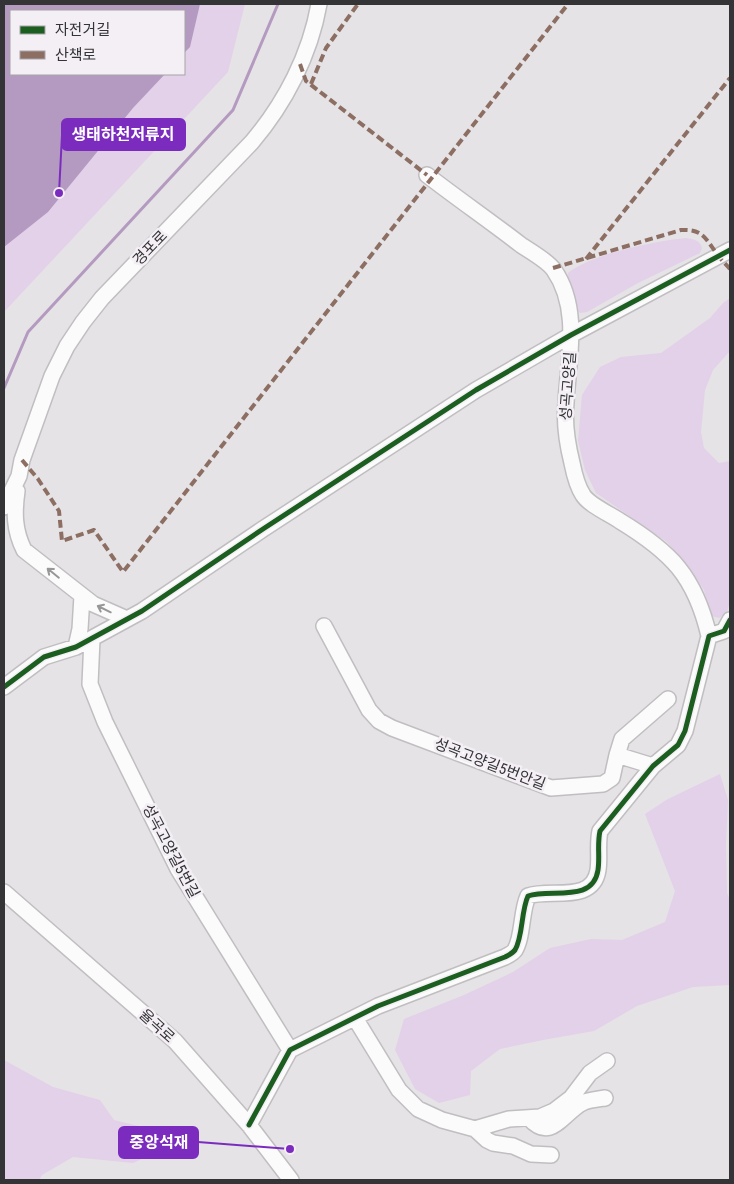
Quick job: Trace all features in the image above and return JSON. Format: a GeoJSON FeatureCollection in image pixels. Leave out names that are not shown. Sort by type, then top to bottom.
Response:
{"type":"FeatureCollection","features":[{"type":"Feature","properties":{"kind":"street","name":"경포로"},"geometry":{"type":"LineString","coordinates":[[4,507],[19,476],[22,460],[52,376],[67,346],[102,298],[252,142],[270,120],[289,88],[315,30],[319,4]]}},
{"type":"Feature","properties":{"kind":"street","name":"성곡고양길"},"geometry":{"type":"LineString","coordinates":[[427,175],[553,268],[566,298],[571,334],[565,423],[568,449],[583,496],[661,548],[683,571],[696,593],[709,636]]}},
{"type":"Feature","properties":{"kind":"street"},"geometry":{"type":"LineString","coordinates":[[4,687],[44,657],[76,647],[127,620],[476,390],[571,334],[730,250]]}},
{"type":"Feature","properties":{"kind":"street"},"geometry":{"type":"LineString","coordinates":[[19,476],[14,507],[15,523],[18,538],[24,550],[82,596],[100,608],[127,620]]}},
{"type":"Feature","properties":{"kind":"street"},"geometry":{"type":"LineString","coordinates":[[76,647],[80,629],[82,596]]}},
{"type":"Feature","properties":{"kind":"street"},"geometry":{"type":"LineString","coordinates":[[249,1124],[290,1050],[378,1006],[514,952],[528,896],[537,893],[577,892],[586,888],[594,881],[598,871],[598,840],[600,831],[653,766],[678,745],[685,731],[709,636],[724,631],[730,620]]}},
{"type":"Feature","properties":{"kind":"street","name":"성곡고양길5번안길"},"geometry":{"type":"LineString","coordinates":[[324,626],[370,710],[379,721],[392,728],[550,788],[603,784],[612,778],[622,739],[668,699]]}},
{"type":"Feature","properties":{"kind":"street","name":"성곡고양길5번길"},"geometry":{"type":"LineString","coordinates":[[92,639],[90,684],[105,722],[178,869],[290,1050]]}},
{"type":"Feature","properties":{"kind":"street"},"geometry":{"type":"LineString","coordinates":[[617,755],[653,766]]}},
{"type":"Feature","properties":{"kind":"street","name":"율곡로"},"geometry":{"type":"LineString","coordinates":[[4,892],[175,1041],[249,1124],[291,1180]]}},
{"type":"Feature","properties":{"kind":"street"},"geometry":{"type":"LineString","coordinates":[[355,1018],[399,1090],[418,1110],[442,1120],[475,1129],[493,1143],[513,1146],[531,1154],[551,1155]]}},
{"type":"Feature","properties":{"kind":"street"},"geometry":{"type":"LineString","coordinates":[[475,1129],[509,1119],[540,1117],[554,1111],[571,1098],[590,1074],[607,1061]]}},
{"type":"Feature","properties":{"kind":"street"},"geometry":{"type":"LineString","coordinates":[[529,1118],[536,1126],[542,1128],[550,1127],[561,1121],[582,1103],[605,1098]]}},
{"type":"Feature","properties":{"kind":"shaded area"},"geometry":{"type":"Polygon","coordinates":[[[4,4],[245,4],[228,72],[4,312],[4,4]]]}},
{"type":"Feature","properties":{"kind":"shaded area"},"geometry":{"type":"Polygon","coordinates":[[[4,4],[200,4],[190,47],[185,52],[185,10],[10,10],[10,75],[164,75],[133,108],[48,212],[4,247],[4,4]]]}},
{"type":"Feature","properties":{"kind":"shaded area"},"geometry":{"type":"Polygon","coordinates":[[[686,238],[694,239],[700,243],[702,248],[700,253],[638,283],[587,312],[580,313],[577,309],[567,280],[568,273],[578,266],[608,254],[658,242],[686,238]]]}},
{"type":"Feature","properties":{"kind":"shaded area"},"geometry":{"type":"Polygon","coordinates":[[[730,298],[730,351],[713,370],[705,390],[701,432],[704,448],[719,463],[730,461],[730,601],[727,612],[719,618],[711,616],[704,590],[689,567],[667,542],[596,493],[585,470],[578,441],[582,395],[600,367],[621,357],[661,353],[710,318],[730,298]]]}},
{"type":"Feature","properties":{"kind":"shaded area"},"geometry":{"type":"Polygon","coordinates":[[[720,774],[728,800],[726,845],[727,893],[730,900],[730,985],[693,987],[637,1006],[594,1031],[500,1049],[471,1071],[470,1095],[439,1103],[415,1089],[395,1050],[404,1019],[464,995],[513,972],[550,948],[591,939],[622,940],[665,922],[675,891],[645,814],[668,799],[720,774]]]}},
{"type":"Feature","properties":{"kind":"shaded area"},"geometry":{"type":"Polygon","coordinates":[[[4,1060],[53,1087],[100,1100],[114,1120],[163,1132],[159,1151],[133,1163],[73,1157],[42,1175],[39,1180],[4,1180],[4,1060]]]}},
{"type":"Feature","properties":{"kind":"waterway"},"geometry":{"type":"LineString","coordinates":[[4,388],[28,332],[233,110],[278,4]]}},
{"type":"Feature","properties":{"kind":"marked path"},"geometry":{"type":"LineString","coordinates":[[311,84],[326,48],[358,4]]}},
{"type":"Feature","properties":{"kind":"marked path"},"geometry":{"type":"LineString","coordinates":[[22,460],[38,479],[59,511],[62,541],[94,530],[123,572],[568,4]]}},
{"type":"Feature","properties":{"kind":"marked path"},"geometry":{"type":"LineString","coordinates":[[300,64],[306,81],[427,175]]}},
{"type":"Feature","properties":{"kind":"marked path"},"geometry":{"type":"LineString","coordinates":[[586,259],[730,78]]}},
{"type":"Feature","properties":{"kind":"marked path"},"geometry":{"type":"LineString","coordinates":[[553,268],[681,230],[688,230],[703,236],[730,269]]}},
{"type":"Feature","properties":{"kind":"cycle path"},"geometry":{"type":"LineString","coordinates":[[4,687],[44,657],[76,647],[142,611],[263,529],[476,390],[571,335],[730,250]]}},
{"type":"Feature","properties":{"kind":"cycle path"},"geometry":{"type":"LineString","coordinates":[[249,1125],[290,1050],[378,1006],[509,955],[518,945],[528,896],[579,891],[588,887],[594,881],[598,870],[600,831],[653,766],[678,745],[685,731],[709,636],[724,631],[730,620]]}},
{"type":"Feature","properties":{"kind":"place","name":"생태하천저류지"},"geometry":{"type":"Point","coordinates":[59,193]}},
{"type":"Feature","properties":{"kind":"place","name":"중앙석재"},"geometry":{"type":"Point","coordinates":[290,1149]}}]}
